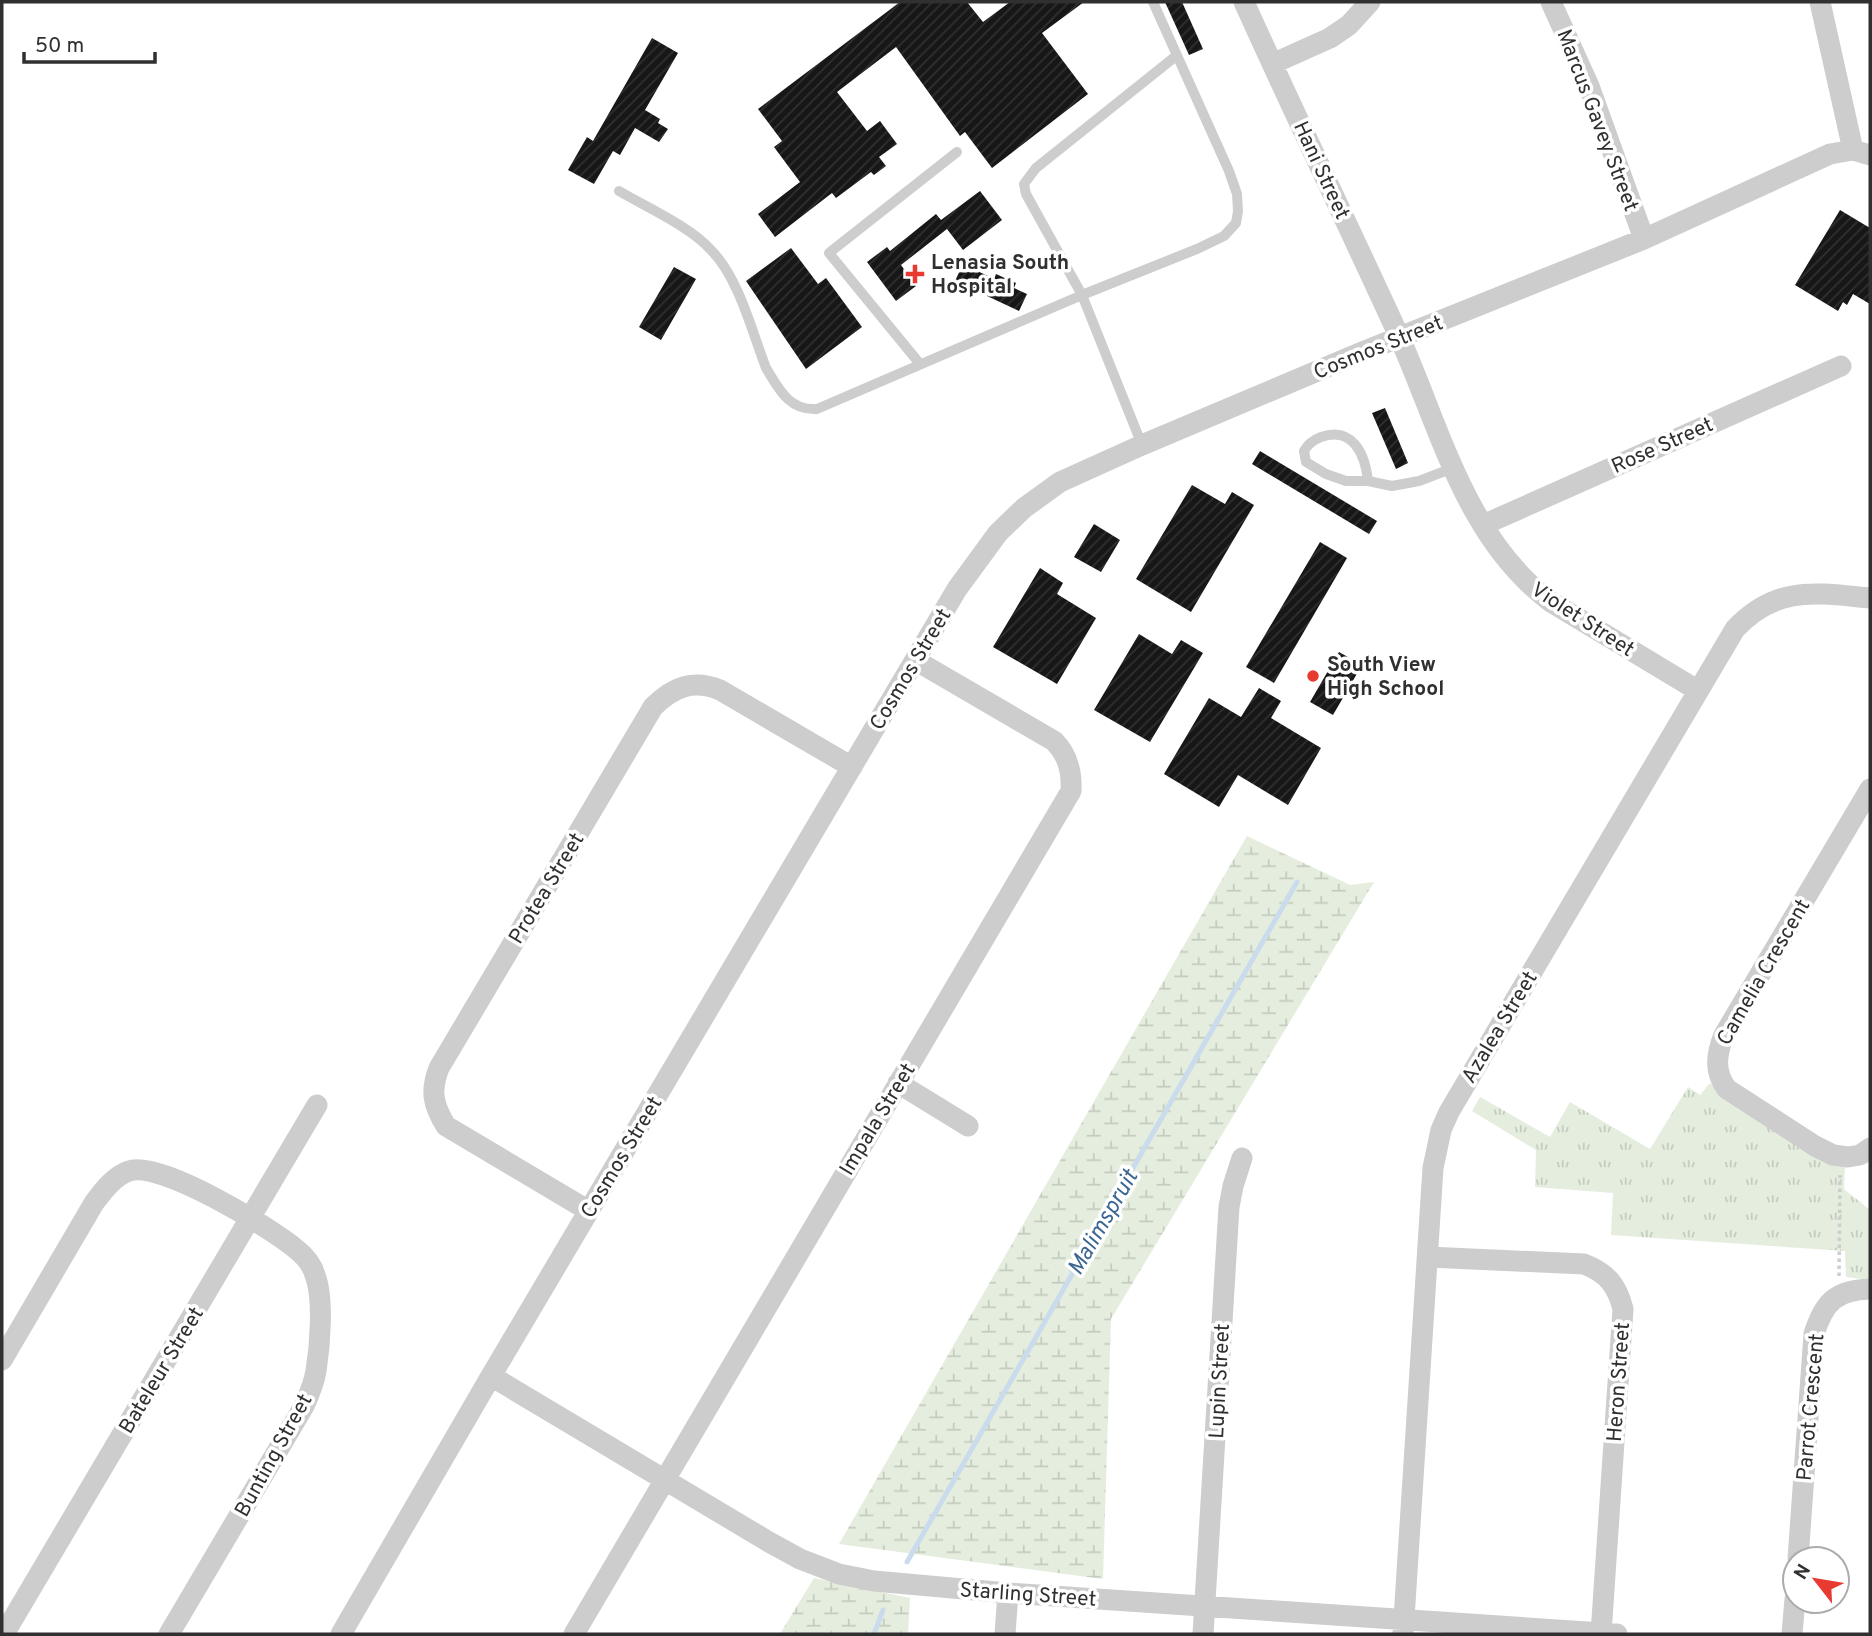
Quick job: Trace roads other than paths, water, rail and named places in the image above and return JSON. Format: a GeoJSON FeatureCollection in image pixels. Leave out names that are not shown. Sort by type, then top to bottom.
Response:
{"type":"FeatureCollection","features":[{"type":"Feature","properties":{"kind":"street","name":"Hani Street"},"geometry":{"type":"LineString","coordinates":[[1244,2],[1399,338]]}},
{"type":"Feature","properties":{"kind":"street"},"geometry":{"type":"LineString","coordinates":[[1272,64],[1311,47],[1349,25],[1370,2]]}},
{"type":"Feature","properties":{"kind":"street","name":"Marcus Gavey Street"},"geometry":{"type":"LineString","coordinates":[[1551,2],[1589,86],[1644,239]]}},
{"type":"Feature","properties":{"kind":"street"},"geometry":{"type":"LineString","coordinates":[[1820,2],[1862,152]]}},
{"type":"Feature","properties":{"kind":"street","name":"Cosmos Street"},"geometry":{"type":"LineString","coordinates":[[341,1634],[957,589],[978,558],[1015,516],[1060,482],[1142,445],[1644,239],[1830,154],[1862,152]]}},
{"type":"Feature","properties":{"kind":"street","name":"Violet Street"},"geometry":{"type":"LineString","coordinates":[[1399,338],[1465,495],[1505,558],[1534,589],[1551,602],[1697,690]]}},
{"type":"Feature","properties":{"kind":"street","name":"Rose Street"},"geometry":{"type":"LineString","coordinates":[[1483,525],[1841,366]]}},
{"type":"Feature","properties":{"kind":"street","name":"Azalea Street"},"geometry":{"type":"LineString","coordinates":[[1404,1627],[1433,1168],[1441,1129],[1735,629],[1746,618],[1781,597],[1802,594],[1870,598]]}},
{"type":"Feature","properties":{"kind":"street","name":"Impala Street"},"geometry":{"type":"LineString","coordinates":[[574,1634],[1071,791],[1072,774],[1067,760],[1054,741],[915,660]]}},
{"type":"Feature","properties":{"kind":"street","name":"Protea Street"},"geometry":{"type":"LineString","coordinates":[[589,1211],[446,1126],[432,1097],[433,1083],[439,1068],[653,707],[662,697],[685,685],[708,685],[852,767]]}},
{"type":"Feature","properties":{"kind":"street","name":"Camelia Crescent"},"geometry":{"type":"LineString","coordinates":[[1870,789],[1727,1028],[1718,1051],[1717,1065],[1720,1080],[1727,1089],[1815,1146],[1841,1156],[1860,1154],[1870,1148]]}},
{"type":"Feature","properties":{"kind":"street"},"geometry":{"type":"LineString","coordinates":[[898,1083],[968,1126]]}},
{"type":"Feature","properties":{"kind":"street","name":"Bateleur Street"},"geometry":{"type":"LineString","coordinates":[[4,1634],[317,1105]]}},
{"type":"Feature","properties":{"kind":"street","name":"Lupin Street"},"geometry":{"type":"LineString","coordinates":[[1203,1634],[1229,1207],[1242,1158]]}},
{"type":"Feature","properties":{"kind":"street","name":"Bunting Street"},"geometry":{"type":"LineString","coordinates":[[2,1360],[94,1203],[106,1187],[130,1170],[144,1170],[172,1178],[252,1218],[296,1249],[309,1262],[316,1276],[319,1322],[316,1371],[304,1406],[169,1634]]}},
{"type":"Feature","properties":{"kind":"street","name":"Heron Street"},"geometry":{"type":"LineString","coordinates":[[1428,1257],[1584,1264],[1596,1269],[1615,1285],[1623,1309],[1606,1634]]}},
{"type":"Feature","properties":{"kind":"street","name":"Parrot Crescent"},"geometry":{"type":"LineString","coordinates":[[1799,1545],[1814,1334],[1821,1313],[1838,1296],[1850,1290],[1870,1289]]}},
{"type":"Feature","properties":{"kind":"street","name":"Starling Street"},"geometry":{"type":"LineString","coordinates":[[491,1376],[800,1559],[839,1574],[874,1581],[1008,1594],[1206,1606],[1404,1627],[1606,1634]]}},
{"type":"Feature","properties":{"kind":"street"},"geometry":{"type":"LineString","coordinates":[[1005,1634],[1008,1594]]}},
{"type":"Feature","properties":{"kind":"street"},"geometry":{"type":"LineString","coordinates":[[1792,1634],[1794,1615]]}},
{"type":"Feature","properties":{"kind":"lane"},"geometry":{"type":"LineString","coordinates":[[619,191],[695,236],[711,250],[730,277],[766,368],[788,401],[798,407],[817,409],[1082,295],[1197,250],[1224,236],[1236,223],[1237,194],[1229,172],[1153,2]]}},
{"type":"Feature","properties":{"kind":"lane"},"geometry":{"type":"LineString","coordinates":[[1142,445],[1082,295],[1026,194],[1024,184],[1036,169],[1176,56]]}},
{"type":"Feature","properties":{"kind":"lane"},"geometry":{"type":"LineString","coordinates":[[919,364],[830,253],[957,152]]}},
{"type":"Feature","properties":{"kind":"lane"},"geometry":{"type":"LineString","coordinates":[[1367,481],[1362,454],[1355,444],[1339,434],[1330,433],[1316,439],[1304,451],[1306,461],[1326,474],[1346,481],[1367,481],[1392,486],[1419,481],[1453,468]]}},
{"type":"Feature","properties":{"kind":"waterway","name":"Malimspruit"},"geometry":{"type":"LineString","coordinates":[[907,1562],[1297,882]]}},
{"type":"Feature","properties":{"kind":"waterway"},"geometry":{"type":"LineString","coordinates":[[874,1634],[883,1610]]}},
{"type":"Feature","properties":{"kind":"place","name":"Lenasia South Hospital"},"geometry":{"type":"Point","coordinates":[915,274]}},
{"type":"Feature","properties":{"kind":"place","name":"South View High School"},"geometry":{"type":"Point","coordinates":[1313,676]}}]}
